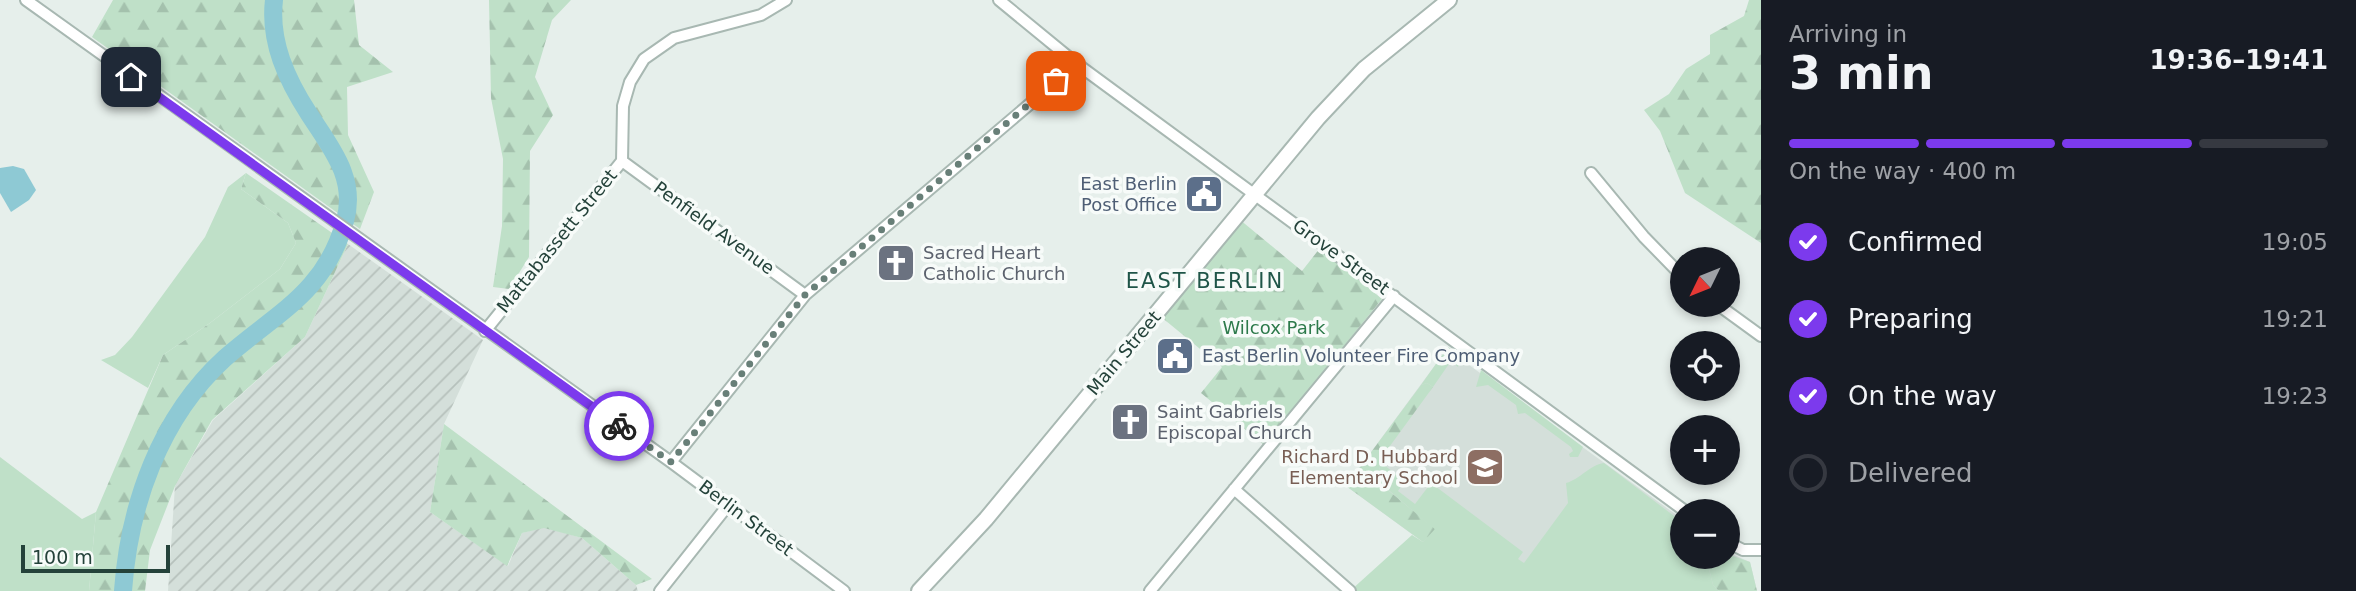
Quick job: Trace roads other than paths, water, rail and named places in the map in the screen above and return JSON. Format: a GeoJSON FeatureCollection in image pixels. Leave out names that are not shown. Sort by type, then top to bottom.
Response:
{"type":"FeatureCollection","features":[{"type":"Feature","properties":{"kind":"street","name":"Berlin Street"},"geometry":{"type":"LineString","coordinates":[[26,0],[671,462],[844,591]]}},
{"type":"Feature","properties":{"kind":"street","name":"Mattabassett Street"},"geometry":{"type":"LineString","coordinates":[[485,331],[622,160],[622,106],[630,82],[644,59],[674,38],[761,15],[786,0]]}},
{"type":"Feature","properties":{"kind":"street","name":"Grove Street"},"geometry":{"type":"LineString","coordinates":[[999,0],[1077,64],[1670,500]]}},
{"type":"Feature","properties":{"kind":"street","name":"Main Street"},"geometry":{"type":"LineString","coordinates":[[919,591],[986,519],[1318,118],[1363,69],[1449,0]]}},
{"type":"Feature","properties":{"kind":"street"},"geometry":{"type":"LineString","coordinates":[[671,462],[805,295],[1077,64]]}},
{"type":"Feature","properties":{"kind":"street","name":"Penfield Avenue"},"geometry":{"type":"LineString","coordinates":[[622,160],[805,295]]}},
{"type":"Feature","properties":{"kind":"street"},"geometry":{"type":"LineString","coordinates":[[1591,173],[1670,264]]}},
{"type":"Feature","properties":{"kind":"street"},"geometry":{"type":"LineString","coordinates":[[1150,591],[1394,296]]}},
{"type":"Feature","properties":{"kind":"street"},"geometry":{"type":"LineString","coordinates":[[1735,317],[1761,336]]}},
{"type":"Feature","properties":{"kind":"street"},"geometry":{"type":"LineString","coordinates":[[1234,489],[1350,591]]}},
{"type":"Feature","properties":{"kind":"street"},"geometry":{"type":"LineString","coordinates":[[660,591],[729,505]]}},
{"type":"Feature","properties":{"kind":"street"},"geometry":{"type":"LineString","coordinates":[[1740,548],[1761,550]]}},
{"type":"Feature","properties":{"kind":"water"},"geometry":{"type":"Polygon","coordinates":[[[13,166],[24,169],[36,190],[29,200],[11,212],[0,193],[0,168],[13,166]]]}},
{"type":"Feature","properties":{"kind":"waterway"},"geometry":{"type":"LineString","coordinates":[[123,591],[126,559],[141,495],[152,464],[182,407],[202,381],[225,358],[297,300],[312,284],[336,246],[345,221],[348,205],[345,177],[333,151],[301,101],[281,60],[274,31],[274,0]]}},
{"type":"Feature","properties":{"kind":"place","name":"East Berlin Post Office"},"geometry":{"type":"Point","coordinates":[1204,194]}},
{"type":"Feature","properties":{"kind":"place","name":"Sacred Heart Catholic Church"},"geometry":{"type":"Point","coordinates":[896,263]}},
{"type":"Feature","properties":{"kind":"place","name":"East Berlin Volunteer Fire Company"},"geometry":{"type":"Point","coordinates":[1175,356]}},
{"type":"Feature","properties":{"kind":"place","name":"Saint Gabriels Episcopal Church"},"geometry":{"type":"Point","coordinates":[1130,422]}},
{"type":"Feature","properties":{"kind":"place","name":"Richard D. Hubbard Elementary School"},"geometry":{"type":"Point","coordinates":[1485,467]}},
{"type":"Feature","properties":{"kind":"district","name":"EAST BERLIN"},"geometry":{"type":"Point","coordinates":[1205,281]}},
{"type":"Feature","properties":{"kind":"park label","name":"Wilcox Park"},"geometry":{"type":"Point","coordinates":[1274,328]}}]}
